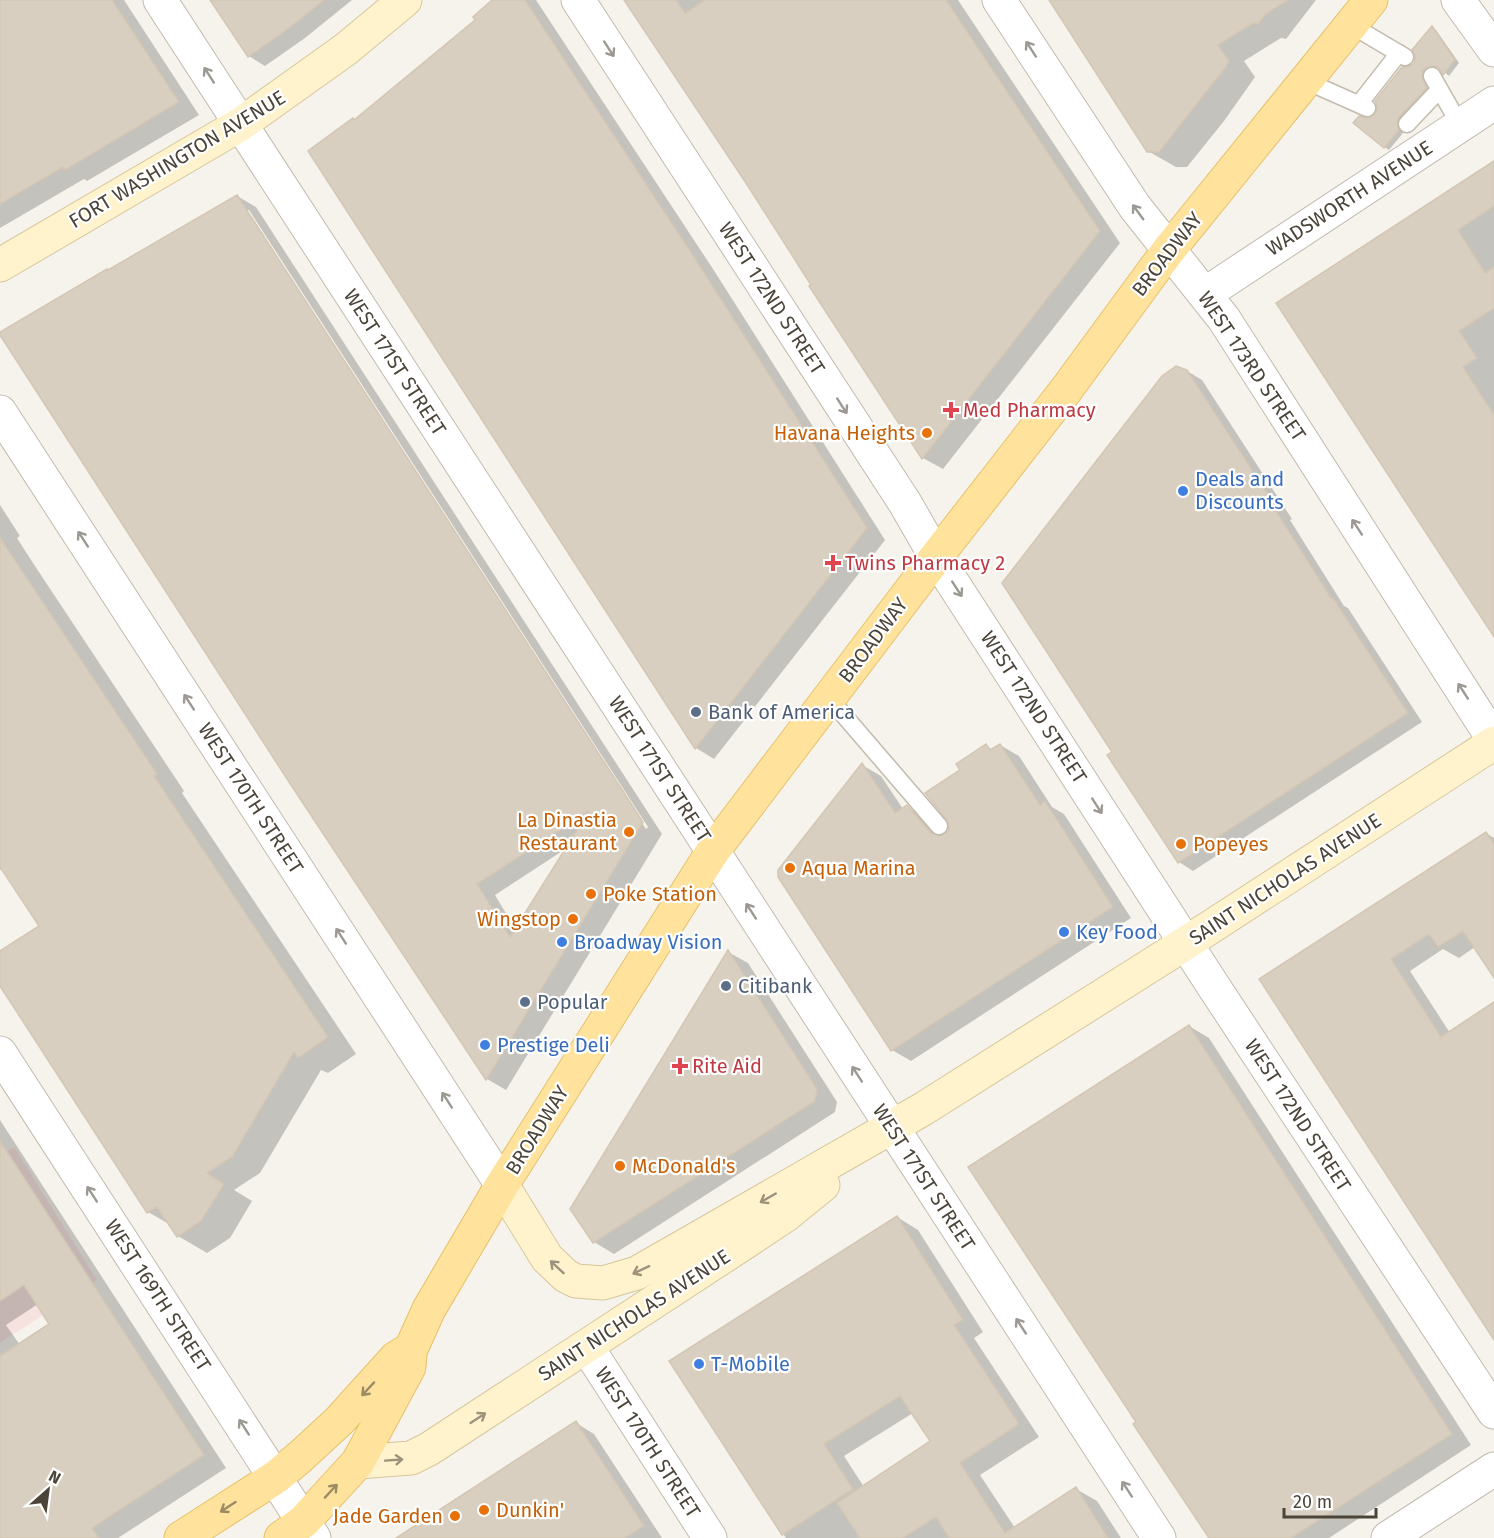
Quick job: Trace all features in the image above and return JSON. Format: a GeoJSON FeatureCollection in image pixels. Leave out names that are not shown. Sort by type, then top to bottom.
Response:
{"type":"FeatureCollection","features":[{"type":"Feature","properties":{"kind":"main road","name":"FORT WASHINGTON AVENUE"},"geometry":{"type":"LineString","coordinates":[[0,265],[241,124],[346,49],[405,0]]}},
{"type":"Feature","properties":{"kind":"main road","name":"BROADWAY"},"geometry":{"type":"LineString","coordinates":[[300,1532],[358,1462],[410,1366],[411,1349],[429,1309],[502,1185],[713,851],[1066,390],[1168,251],[1371,0]]}},
{"type":"Feature","properties":{"kind":"main road","name":"SAINT NICHOLAS AVENUE"},"geometry":{"type":"LineString","coordinates":[[502,1185],[547,1258],[566,1276],[576,1281],[603,1283],[628,1276],[892,1128],[1186,943],[1494,741]]}},
{"type":"Feature","properties":{"kind":"main road","name":"SAINT NICHOLAS AVENUE"},"geometry":{"type":"LineString","coordinates":[[358,1462],[411,1458],[429,1449],[786,1215],[892,1128]]}},
{"type":"Feature","properties":{"kind":"main road","name":"BROADWAY"},"geometry":{"type":"LineString","coordinates":[[181,1538],[276,1476],[339,1420],[396,1358],[411,1349]]}},
{"type":"Feature","properties":{"kind":"street","name":"WEST 171ST STREET"},"geometry":{"type":"LineString","coordinates":[[160,0],[1160,1538]]}},
{"type":"Feature","properties":{"kind":"street","name":"WEST 172ND STREET"},"geometry":{"type":"LineString","coordinates":[[578,0],[905,503],[936,557],[1186,943],[1494,1412]]}},
{"type":"Feature","properties":{"kind":"street","name":"WEST 173RD STREET"},"geometry":{"type":"LineString","coordinates":[[999,0],[1135,207],[1168,251],[1205,294],[1237,339],[1494,741]]}},
{"type":"Feature","properties":{"kind":"street"},"geometry":{"type":"LineString","coordinates":[[1458,0],[1494,50]]}},
{"type":"Feature","properties":{"kind":"street","name":"WADSWORTH AVENUE"},"geometry":{"type":"LineString","coordinates":[[1205,294],[1412,130],[1460,125],[1494,103]]}},
{"type":"Feature","properties":{"kind":"street","name":"WEST 170TH STREET"},"geometry":{"type":"LineString","coordinates":[[0,412],[502,1185]]}},
{"type":"Feature","properties":{"kind":"street","name":"WEST 169TH STREET"},"geometry":{"type":"LineString","coordinates":[[0,1053],[276,1476],[300,1532]]}},
{"type":"Feature","properties":{"kind":"street","name":"WEST 170TH STREET"},"geometry":{"type":"LineString","coordinates":[[587,1347],[710,1538]]}},
{"type":"Feature","properties":{"kind":"street"},"geometry":{"type":"LineString","coordinates":[[1388,1538],[1494,1469]]}},
{"type":"Feature","properties":{"kind":"lane"},"geometry":{"type":"LineString","coordinates":[[1305,81],[1363,106],[1402,55],[1350,25]]}},
{"type":"Feature","properties":{"kind":"lane"},"geometry":{"type":"LineString","coordinates":[[1412,130],[1436,83],[1460,125]]}},
{"type":"Feature","properties":{"kind":"lane"},"geometry":{"type":"LineString","coordinates":[[829,698],[939,826]]}},
{"type":"Feature","properties":{"kind":"shaded area"},"geometry":{"type":"Polygon","coordinates":[[[14,1147],[97,1280],[0,1343],[0,1156],[14,1147]]]}},
{"type":"Feature","properties":{"kind":"building"},"geometry":{"type":"Polygon","coordinates":[[[0,0],[112,0],[179,102],[65,170],[63,167],[0,204],[0,0]]]}},
{"type":"Feature","properties":{"kind":"building"},"geometry":{"type":"Polygon","coordinates":[[[210,0],[324,0],[248,57],[210,0]]]}},
{"type":"Feature","properties":{"kind":"building"},"geometry":{"type":"Polygon","coordinates":[[[492,0],[525,0],[694,257],[867,528],[695,749],[308,151],[353,118],[354,120],[475,20],[473,17],[492,0]]]}},
{"type":"Feature","properties":{"kind":"building"},"geometry":{"type":"Polygon","coordinates":[[[624,0],[676,0],[685,13],[705,0],[946,0],[1100,231],[922,459],[809,286],[811,285],[746,183],[624,0]]]}},
{"type":"Feature","properties":{"kind":"building"},"geometry":{"type":"Polygon","coordinates":[[[1049,0],[1288,0],[1266,14],[1258,24],[1253,23],[1218,45],[1229,61],[1225,68],[1159,152],[1147,152],[1049,0]]]}},
{"type":"Feature","properties":{"kind":"building"},"geometry":{"type":"Polygon","coordinates":[[[1432,26],[1455,60],[1443,75],[1438,67],[1433,66],[1423,70],[1422,77],[1427,88],[1399,117],[1397,122],[1399,130],[1384,148],[1353,123],[1359,116],[1369,118],[1376,113],[1375,101],[1402,67],[1414,63],[1415,57],[1412,50],[1432,26]]]}},
{"type":"Feature","properties":{"kind":"building"},"geometry":{"type":"Polygon","coordinates":[[[1494,161],[1494,206],[1458,230],[1485,273],[1494,267],[1494,308],[1459,331],[1477,358],[1463,367],[1494,415],[1494,637],[1276,303],[1494,161]]]}},
{"type":"Feature","properties":{"kind":"building"},"geometry":{"type":"Polygon","coordinates":[[[237,195],[643,822],[486,1080],[289,782],[0,335],[0,332],[237,195]],[[589,811],[477,884],[510,937],[589,811]]]}},
{"type":"Feature","properties":{"kind":"building"},"geometry":{"type":"Polygon","coordinates":[[[1176,366],[1187,370],[1278,510],[1276,511],[1331,598],[1408,713],[1178,863],[1107,755],[1112,752],[1002,583],[1162,376],[1176,366]]]}},
{"type":"Feature","properties":{"kind":"building"},"geometry":{"type":"Polygon","coordinates":[[[0,538],[157,774],[154,776],[328,1037],[298,1058],[294,1052],[232,1157],[207,1173],[224,1184],[201,1221],[177,1237],[157,1207],[147,1213],[0,986],[0,951],[39,926],[0,867],[0,538]]]}},
{"type":"Feature","properties":{"kind":"building"},"geometry":{"type":"Polygon","coordinates":[[[986,744],[990,750],[1000,744],[1040,805],[1045,801],[1113,907],[891,1051],[778,877],[778,870],[862,763],[895,813],[907,805],[931,833],[940,836],[945,834],[949,829],[947,820],[925,793],[960,770],[956,764],[986,744]]]}},
{"type":"Feature","properties":{"kind":"building"},"geometry":{"type":"Polygon","coordinates":[[[1486,832],[1494,844],[1494,978],[1463,931],[1438,947],[1429,934],[1391,959],[1441,1037],[1494,1002],[1494,1340],[1259,979],[1486,832]]]}},
{"type":"Feature","properties":{"kind":"building"},"geometry":{"type":"Polygon","coordinates":[[[728,950],[817,1089],[815,1101],[593,1243],[570,1209],[728,950]]]}},
{"type":"Feature","properties":{"kind":"building"},"geometry":{"type":"Polygon","coordinates":[[[1189,1025],[1452,1434],[1291,1538],[1209,1538],[1133,1424],[1136,1422],[968,1167],[1189,1025]]]}},
{"type":"Feature","properties":{"kind":"building"},"geometry":{"type":"Polygon","coordinates":[[[0,1141],[204,1455],[92,1528],[99,1538],[0,1538],[0,1356],[49,1324],[24,1285],[0,1301],[0,1141]]]}},
{"type":"Feature","properties":{"kind":"building"},"geometry":{"type":"Polygon","coordinates":[[[897,1216],[963,1320],[954,1325],[1019,1424],[960,1463],[1005,1533],[1076,1487],[1108,1538],[949,1538],[936,1517],[903,1538],[860,1538],[837,1503],[930,1441],[900,1396],[824,1444],[853,1489],[782,1535],[669,1361],[897,1216]]]}},
{"type":"Feature","properties":{"kind":"building"},"geometry":{"type":"Polygon","coordinates":[[[576,1421],[644,1526],[625,1538],[396,1538],[576,1421]]]}},
{"type":"Feature","properties":{"kind":"place","name":"Med Pharmacy"},"geometry":{"type":"Point","coordinates":[951,410]}},
{"type":"Feature","properties":{"kind":"place","name":"Havana Heights"},"geometry":{"type":"Point","coordinates":[927,433]}},
{"type":"Feature","properties":{"kind":"place","name":"Deals and Discounts"},"geometry":{"type":"Point","coordinates":[1183,491]}},
{"type":"Feature","properties":{"kind":"place","name":"Twins Pharmacy 2"},"geometry":{"type":"Point","coordinates":[833,563]}},
{"type":"Feature","properties":{"kind":"place","name":"Bank of America"},"geometry":{"type":"Point","coordinates":[696,712]}},
{"type":"Feature","properties":{"kind":"place","name":"La Dinastia Restaurant"},"geometry":{"type":"Point","coordinates":[629,832]}},
{"type":"Feature","properties":{"kind":"place","name":"Popeyes"},"geometry":{"type":"Point","coordinates":[1181,844]}},
{"type":"Feature","properties":{"kind":"place","name":"Aqua Marina"},"geometry":{"type":"Point","coordinates":[790,868]}},
{"type":"Feature","properties":{"kind":"place","name":"Poke Station"},"geometry":{"type":"Point","coordinates":[591,894]}},
{"type":"Feature","properties":{"kind":"place","name":"Wingstop"},"geometry":{"type":"Point","coordinates":[573,919]}},
{"type":"Feature","properties":{"kind":"place","name":"Key Food"},"geometry":{"type":"Point","coordinates":[1064,932]}},
{"type":"Feature","properties":{"kind":"place","name":"Broadway Vision"},"geometry":{"type":"Point","coordinates":[562,942]}},
{"type":"Feature","properties":{"kind":"place","name":"Citibank"},"geometry":{"type":"Point","coordinates":[726,986]}},
{"type":"Feature","properties":{"kind":"place","name":"Popular"},"geometry":{"type":"Point","coordinates":[525,1002]}},
{"type":"Feature","properties":{"kind":"place","name":"Prestige Deli"},"geometry":{"type":"Point","coordinates":[485,1045]}},
{"type":"Feature","properties":{"kind":"place","name":"Rite Aid"},"geometry":{"type":"Point","coordinates":[680,1066]}},
{"type":"Feature","properties":{"kind":"place","name":"McDonald's"},"geometry":{"type":"Point","coordinates":[620,1166]}},
{"type":"Feature","properties":{"kind":"place","name":"T-Mobile"},"geometry":{"type":"Point","coordinates":[699,1364]}},
{"type":"Feature","properties":{"kind":"place","name":"Dunkin'"},"geometry":{"type":"Point","coordinates":[484,1510]}},
{"type":"Feature","properties":{"kind":"place","name":"Jade Garden"},"geometry":{"type":"Point","coordinates":[455,1516]}}]}
